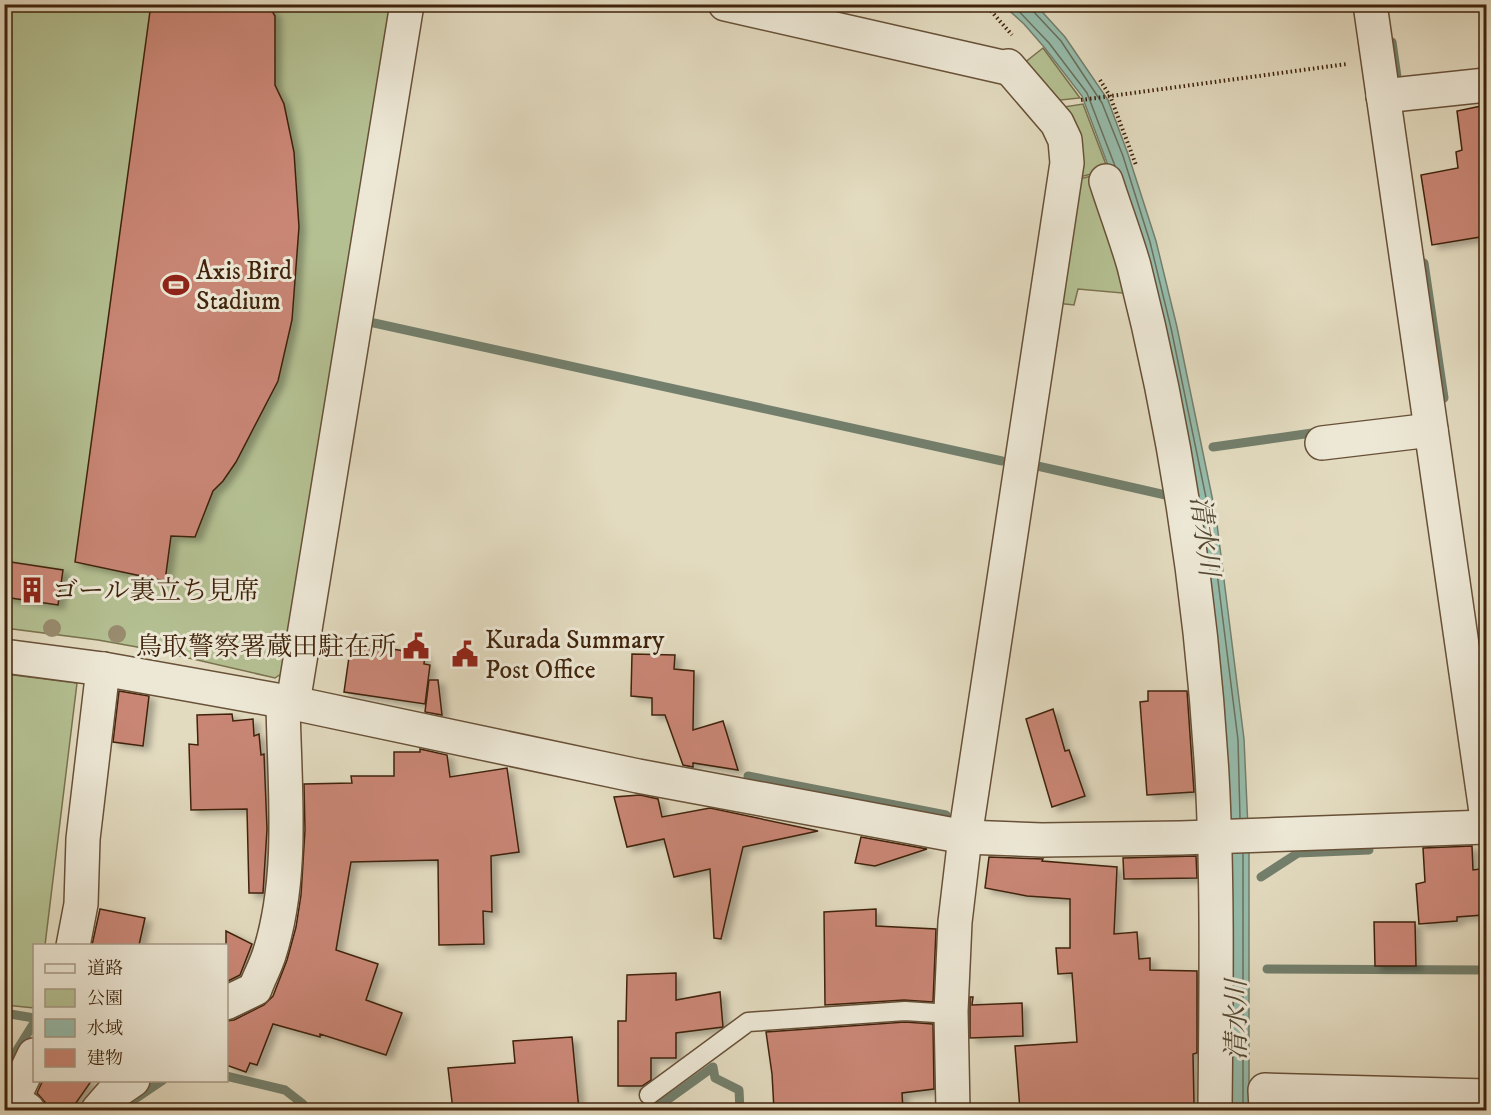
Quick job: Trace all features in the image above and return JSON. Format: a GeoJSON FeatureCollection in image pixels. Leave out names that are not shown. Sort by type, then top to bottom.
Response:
{"type":"FeatureCollection","features":[{"type":"Feature","properties":{"kind":"street"},"geometry":{"type":"LineString","coordinates":[[228,1002],[255,989],[269,955],[277,921],[284,871],[288,702],[407,4]]}},
{"type":"Feature","properties":{"kind":"street"},"geometry":{"type":"LineString","coordinates":[[725,4],[1007,67],[1058,123],[1065,140],[1067,163],[965,837],[955,922],[951,1014],[953,1110]]}},
{"type":"Feature","properties":{"kind":"street"},"geometry":{"type":"LineString","coordinates":[[1370,4],[1486,812]]}},
{"type":"Feature","properties":{"kind":"street"},"geometry":{"type":"LineString","coordinates":[[1383,96],[1486,85]]}},
{"type":"Feature","properties":{"kind":"street"},"geometry":{"type":"LineString","coordinates":[[1106,181],[1133,265],[1161,387],[1182,494],[1202,661],[1212,774],[1214,837],[1215,1110]]}},
{"type":"Feature","properties":{"kind":"street"},"geometry":{"type":"LineString","coordinates":[[1322,443],[1431,430]]}},
{"type":"Feature","properties":{"kind":"street"},"geometry":{"type":"LineString","coordinates":[[4,656],[103,669],[288,702],[638,776],[965,837],[1042,840],[1214,837],[1486,827]]}},
{"type":"Feature","properties":{"kind":"street"},"geometry":{"type":"LineString","coordinates":[[73,944],[81,904],[83,839],[103,669]]}},
{"type":"Feature","properties":{"kind":"street"},"geometry":{"type":"LineString","coordinates":[[28,1110],[13,1099],[33,1057]]}},
{"type":"Feature","properties":{"kind":"street"},"geometry":{"type":"LineString","coordinates":[[98,1110],[111,1095],[130,1082]]}},
{"type":"Feature","properties":{"kind":"street"},"geometry":{"type":"LineString","coordinates":[[1266,1110],[1265,1090],[1486,1096]]}},
{"type":"Feature","properties":{"kind":"lane"},"geometry":{"type":"LineString","coordinates":[[650,1095],[748,1022],[905,1011],[951,1014]]}},
{"type":"Feature","properties":{"kind":"path"},"geometry":{"type":"LineString","coordinates":[[1079,101],[1378,60]]}},
{"type":"Feature","properties":{"kind":"green space","name":"Axis Bird Stadium"},"geometry":{"type":"Polygon","coordinates":[[[4,5],[396,5],[284,672],[275,678],[154,650],[5,628],[4,5]]]}},
{"type":"Feature","properties":{"kind":"green space"},"geometry":{"type":"Polygon","coordinates":[[[1043,48],[1080,98],[1051,101],[1019,67],[1043,48]]]}},
{"type":"Feature","properties":{"kind":"green space"},"geometry":{"type":"Polygon","coordinates":[[[1083,104],[1108,170],[1075,178],[1057,108],[1083,104]]]}},
{"type":"Feature","properties":{"kind":"green space"},"geometry":{"type":"Polygon","coordinates":[[[1096,175],[1133,294],[1078,289],[1074,305],[1056,303],[1075,180],[1096,175]]]}},
{"type":"Feature","properties":{"kind":"green space"},"geometry":{"type":"Polygon","coordinates":[[[5,674],[77,683],[45,944],[33,944],[33,1008],[5,1005],[5,674]]]}},
{"type":"Feature","properties":{"kind":"water","name":"清水川"},"geometry":{"type":"Polygon","coordinates":[[[1003,5],[1036,5],[1065,37],[1108,100],[1156,241],[1177,327],[1216,516],[1244,739],[1249,851],[1249,1110],[1223,1110],[1224,854],[1129,221],[1082,96],[1044,47],[1003,5]]]}},
{"type":"Feature","properties":{"kind":"building"},"geometry":{"type":"Polygon","coordinates":[[[151,4],[268,4],[275,16],[275,85],[284,104],[294,152],[299,227],[292,320],[278,381],[236,462],[213,491],[195,537],[171,536],[165,581],[75,562],[151,4]]]}},
{"type":"Feature","properties":{"kind":"building"},"geometry":{"type":"Polygon","coordinates":[[[1486,105],[1486,236],[1432,245],[1421,175],[1458,168],[1456,152],[1462,150],[1457,111],[1486,105]]]}},
{"type":"Feature","properties":{"kind":"building","name":"ゴール裏立ち見席"},"geometry":{"type":"Polygon","coordinates":[[[4,561],[63,570],[58,605],[4,597],[4,561]]]}},
{"type":"Feature","properties":{"kind":"building"},"geometry":{"type":"Polygon","coordinates":[[[351,643],[425,654],[424,664],[430,665],[425,704],[344,692],[351,643]]]}},
{"type":"Feature","properties":{"kind":"building"},"geometry":{"type":"Polygon","coordinates":[[[632,654],[675,655],[674,669],[694,671],[693,730],[723,721],[738,770],[693,763],[693,767],[683,765],[665,715],[652,715],[652,698],[631,696],[632,654]]]}},
{"type":"Feature","properties":{"kind":"building"},"geometry":{"type":"Polygon","coordinates":[[[429,680],[438,680],[442,715],[425,712],[429,680]]]}},
{"type":"Feature","properties":{"kind":"building"},"geometry":{"type":"Polygon","coordinates":[[[119,691],[149,696],[143,746],[113,742],[119,691]]]}},
{"type":"Feature","properties":{"kind":"building"},"geometry":{"type":"Polygon","coordinates":[[[1148,691],[1187,691],[1194,792],[1147,795],[1140,702],[1148,701],[1148,691]]]}},
{"type":"Feature","properties":{"kind":"building"},"geometry":{"type":"Polygon","coordinates":[[[1053,709],[1065,751],[1069,750],[1085,796],[1052,807],[1026,719],[1053,709]]]}},
{"type":"Feature","properties":{"kind":"building"},"geometry":{"type":"Polygon","coordinates":[[[232,714],[233,721],[253,719],[254,736],[259,734],[261,755],[264,754],[267,829],[263,893],[249,893],[247,809],[191,810],[189,744],[198,745],[197,715],[232,714]]]}},
{"type":"Feature","properties":{"kind":"building"},"geometry":{"type":"Polygon","coordinates":[[[420,749],[447,755],[450,777],[507,768],[519,852],[491,856],[492,912],[483,911],[484,944],[439,945],[438,860],[351,862],[336,950],[378,964],[366,1000],[402,1013],[386,1055],[320,1034],[320,1037],[273,1024],[257,1065],[250,1063],[246,1072],[228,1066],[228,1021],[264,1005],[273,996],[287,960],[296,927],[301,895],[305,830],[304,784],[352,783],[351,776],[394,776],[394,752],[420,752],[420,749]]]}},
{"type":"Feature","properties":{"kind":"building"},"geometry":{"type":"Polygon","coordinates":[[[640,795],[658,799],[662,817],[710,808],[818,831],[743,847],[721,939],[714,938],[710,869],[674,877],[664,839],[627,847],[614,797],[640,795]]]}},
{"type":"Feature","properties":{"kind":"building"},"geometry":{"type":"Polygon","coordinates":[[[861,837],[927,849],[875,866],[855,863],[861,837]]]}},
{"type":"Feature","properties":{"kind":"building"},"geometry":{"type":"Polygon","coordinates":[[[1472,846],[1473,870],[1480,869],[1483,915],[1457,917],[1457,921],[1419,924],[1416,884],[1425,882],[1423,848],[1472,846]]]}},
{"type":"Feature","properties":{"kind":"building"},"geometry":{"type":"Polygon","coordinates":[[[1196,856],[1197,878],[1124,879],[1123,858],[1196,856]]]}},
{"type":"Feature","properties":{"kind":"building"},"geometry":{"type":"Polygon","coordinates":[[[989,857],[1043,859],[1042,861],[1117,867],[1114,934],[1137,932],[1139,959],[1150,958],[1150,970],[1197,971],[1197,1053],[1193,1054],[1194,1105],[1157,1105],[1158,1110],[1060,1110],[1060,1108],[1020,1110],[1015,1046],[1077,1042],[1072,973],[1058,974],[1056,948],[1070,948],[1070,899],[1027,896],[985,888],[989,857]]]}},
{"type":"Feature","properties":{"kind":"building"},"geometry":{"type":"Polygon","coordinates":[[[100,909],[145,918],[139,944],[92,944],[100,909]]]}},
{"type":"Feature","properties":{"kind":"building"},"geometry":{"type":"Polygon","coordinates":[[[876,909],[876,926],[936,929],[933,1002],[904,1000],[825,1005],[824,912],[876,909]]]}},
{"type":"Feature","properties":{"kind":"building"},"geometry":{"type":"Polygon","coordinates":[[[1374,922],[1415,922],[1416,966],[1375,966],[1374,922]]]}},
{"type":"Feature","properties":{"kind":"building"},"geometry":{"type":"Polygon","coordinates":[[[226,931],[252,944],[240,975],[228,981],[228,944],[226,944],[226,931]]]}},
{"type":"Feature","properties":{"kind":"building"},"geometry":{"type":"Polygon","coordinates":[[[676,973],[676,1000],[720,992],[723,1027],[676,1033],[676,1058],[651,1058],[651,1080],[642,1086],[618,1086],[618,1021],[626,1021],[627,975],[676,973]]]}},
{"type":"Feature","properties":{"kind":"building"},"geometry":{"type":"Polygon","coordinates":[[[970,997],[973,997],[972,1005],[1022,1003],[1023,1036],[970,1038],[970,997]]]}},
{"type":"Feature","properties":{"kind":"building"},"geometry":{"type":"Polygon","coordinates":[[[905,1022],[933,1024],[934,1089],[902,1093],[903,1110],[774,1110],[766,1032],[905,1022]]]}},
{"type":"Feature","properties":{"kind":"building"},"geometry":{"type":"Polygon","coordinates":[[[572,1037],[579,1110],[453,1110],[448,1068],[515,1063],[513,1041],[572,1037]]]}},
{"type":"Feature","properties":{"kind":"building"},"geometry":{"type":"Polygon","coordinates":[[[42,1082],[91,1082],[71,1110],[51,1110],[46,1107],[45,1102],[37,1093],[42,1082]]]}},
{"type":"Feature","properties":{"kind":"waterway"},"geometry":{"type":"LineString","coordinates":[[1392,42],[1397,77]]}},
{"type":"Feature","properties":{"kind":"waterway"},"geometry":{"type":"LineString","coordinates":[[1424,263],[1444,398]]}},
{"type":"Feature","properties":{"kind":"waterway"},"geometry":{"type":"LineString","coordinates":[[374,323],[1002,461]]}},
{"type":"Feature","properties":{"kind":"waterway"},"geometry":{"type":"LineString","coordinates":[[1213,447],[1319,432]]}},
{"type":"Feature","properties":{"kind":"waterway"},"geometry":{"type":"LineString","coordinates":[[1033,465],[1170,496]]}},
{"type":"Feature","properties":{"kind":"waterway"},"geometry":{"type":"LineString","coordinates":[[748,776],[946,815]]}},
{"type":"Feature","properties":{"kind":"waterway"},"geometry":{"type":"LineString","coordinates":[[1261,877],[1298,853],[1369,850]]}},
{"type":"Feature","properties":{"kind":"waterway"},"geometry":{"type":"LineString","coordinates":[[1267,969],[1481,970]]}},
{"type":"Feature","properties":{"kind":"waterway"},"geometry":{"type":"LineString","coordinates":[[4,1013],[33,1018]]}},
{"type":"Feature","properties":{"kind":"waterway"},"geometry":{"type":"LineString","coordinates":[[4,1071],[33,1025]]}},
{"type":"Feature","properties":{"kind":"waterway"},"geometry":{"type":"LineString","coordinates":[[656,1110],[713,1067],[715,1078],[739,1090],[740,1110]]}},
{"type":"Feature","properties":{"kind":"waterway"},"geometry":{"type":"LineString","coordinates":[[228,1076],[285,1090],[303,1104],[305,1110]]}},
{"type":"Feature","properties":{"kind":"waterway"},"geometry":{"type":"LineString","coordinates":[[122,1110],[160,1082]]}},
{"type":"Feature","properties":{"kind":"place","name":"Axis Bird Stadium"},"geometry":{"type":"Point","coordinates":[176,285]}},
{"type":"Feature","properties":{"kind":"place","name":"ゴール裏立ち見席"},"geometry":{"type":"Point","coordinates":[32,590]}},
{"type":"Feature","properties":{"kind":"place","name":"鳥取警察署蔵田駐在所"},"geometry":{"type":"Point","coordinates":[416,646]}},
{"type":"Feature","properties":{"kind":"place","name":"Kurada Summary Post Office"},"geometry":{"type":"Point","coordinates":[465,654]}}]}
